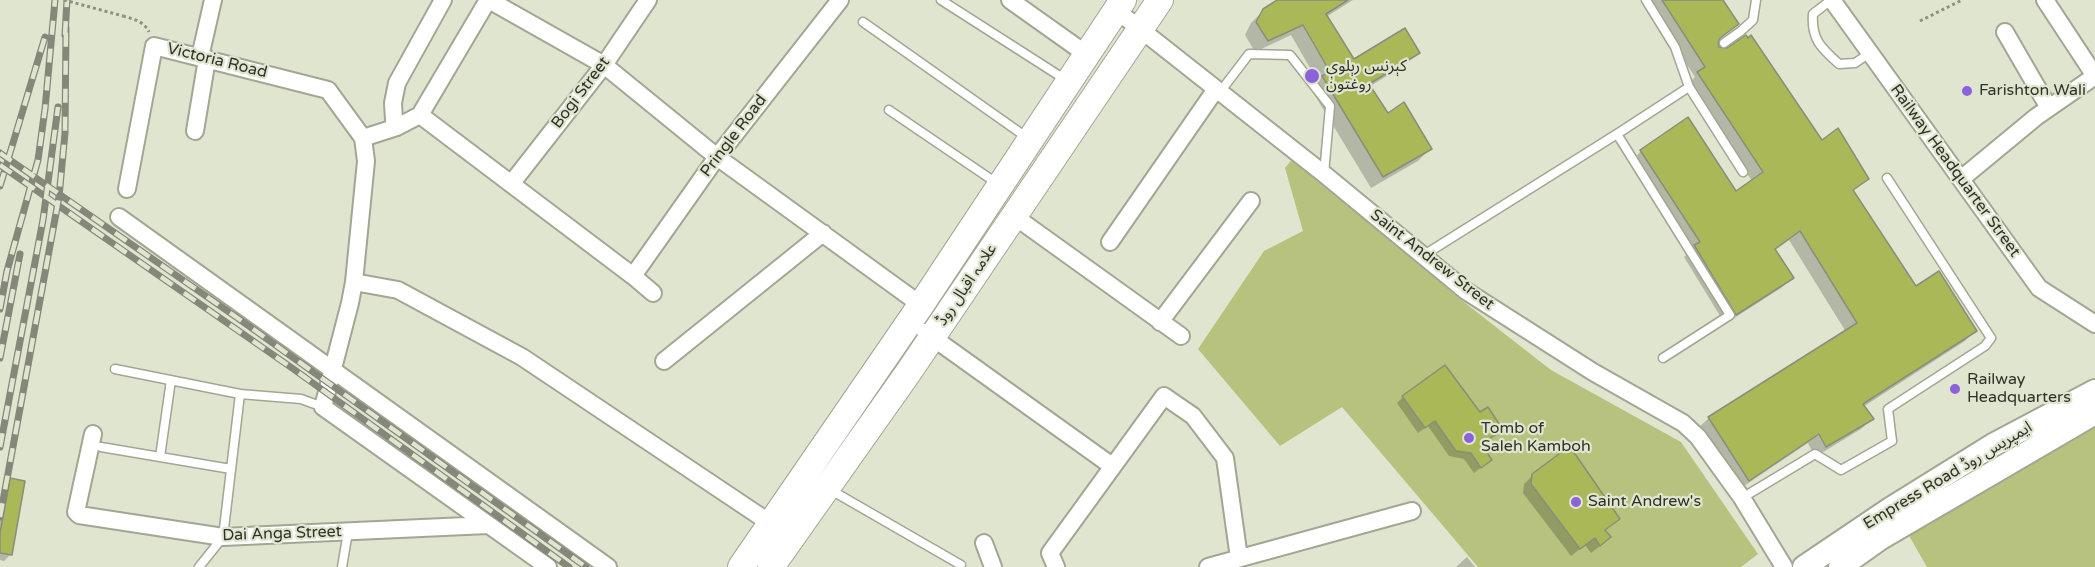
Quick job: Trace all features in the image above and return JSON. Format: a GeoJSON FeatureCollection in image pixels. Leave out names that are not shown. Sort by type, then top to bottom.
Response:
{"type":"FeatureCollection","features":[{"type":"Feature","properties":{"kind":"main road","name":"علامہ اقبال روڈ"},"geometry":{"type":"LineString","coordinates":[[775,566],[826,487],[932,337],[1160,0]]}},
{"type":"Feature","properties":{"kind":"main road","name":"علامہ اقبال روڈ"},"geometry":{"type":"LineString","coordinates":[[741,567],[916,313],[1120,5]]}},
{"type":"Feature","properties":{"kind":"main road","name":"Empress Road ایمپریس روڈ"},"geometry":{"type":"LineString","coordinates":[[1804,567],[1890,509],[1993,445],[2095,391]]}},
{"type":"Feature","properties":{"kind":"main road","name":"Empress Road ایمپریس روڈ"},"geometry":{"type":"LineString","coordinates":[[1840,567],[1881,538],[2095,413]]}},
{"type":"Feature","properties":{"kind":"street"},"geometry":{"type":"LineString","coordinates":[[397,127],[394,120],[393,103],[397,83],[443,0]]}},
{"type":"Feature","properties":{"kind":"street"},"geometry":{"type":"LineString","coordinates":[[548,567],[527,561],[488,525],[323,407],[354,282],[366,161],[363,138],[397,127],[420,115],[488,0],[603,65],[717,157],[823,233],[916,313],[932,337],[1112,466]]}},
{"type":"Feature","properties":{"kind":"street","name":"Bogi Street"},"geometry":{"type":"LineString","coordinates":[[512,184],[603,65],[648,0]]}},
{"type":"Feature","properties":{"kind":"street","name":"Pringle Road"},"geometry":{"type":"LineString","coordinates":[[633,276],[717,157],[840,0]]}},
{"type":"Feature","properties":{"kind":"street"},"geometry":{"type":"LineString","coordinates":[[1010,0],[1086,54]]}},
{"type":"Feature","properties":{"kind":"street","name":"Railway Headquarter Street"},"geometry":{"type":"LineString","coordinates":[[1831,0],[2039,288],[2095,324]]}},
{"type":"Feature","properties":{"kind":"street"},"geometry":{"type":"LineString","coordinates":[[1961,178],[2049,108],[2095,76],[2046,0]]}},
{"type":"Feature","properties":{"kind":"street"},"geometry":{"type":"LineString","coordinates":[[195,131],[208,4]]}},
{"type":"Feature","properties":{"kind":"street","name":"Saint Andrew Street"},"geometry":{"type":"LineString","coordinates":[[1120,5],[1140,29],[1324,174],[1466,291],[1535,336],[1683,423],[1698,437],[1742,498],[1784,567]]}},
{"type":"Feature","properties":{"kind":"street"},"geometry":{"type":"LineString","coordinates":[[2005,32],[2049,108]]}},
{"type":"Feature","properties":{"kind":"street","name":"Victoria Road"},"geometry":{"type":"LineString","coordinates":[[127,189],[154,46],[328,90],[363,138]]}},
{"type":"Feature","properties":{"kind":"street"},"geometry":{"type":"LineString","coordinates":[[1110,242],[1218,91]]}},
{"type":"Feature","properties":{"kind":"street"},"geometry":{"type":"LineString","coordinates":[[420,115],[653,293]]}},
{"type":"Feature","properties":{"kind":"street"},"geometry":{"type":"LineString","coordinates":[[1160,322],[1251,201]]}},
{"type":"Feature","properties":{"kind":"street"},"geometry":{"type":"LineString","coordinates":[[1014,216],[1181,336]]}},
{"type":"Feature","properties":{"kind":"street"},"geometry":{"type":"LineString","coordinates":[[119,217],[608,567]]}},
{"type":"Feature","properties":{"kind":"street"},"geometry":{"type":"LineString","coordinates":[[664,361],[823,233]]}},
{"type":"Feature","properties":{"kind":"street"},"geometry":{"type":"LineString","coordinates":[[354,282],[398,290],[522,357],[771,523]]}},
{"type":"Feature","properties":{"kind":"street"},"geometry":{"type":"LineString","coordinates":[[1056,567],[1050,553],[1164,396],[1193,416],[1225,458],[1232,562]]}},
{"type":"Feature","properties":{"kind":"street","name":"Dai Anga Street"},"geometry":{"type":"LineString","coordinates":[[97,440],[77,514],[223,537],[488,525]]}},
{"type":"Feature","properties":{"kind":"street"},"geometry":{"type":"LineString","coordinates":[[1208,567],[1412,511]]}},
{"type":"Feature","properties":{"kind":"street"},"geometry":{"type":"LineString","coordinates":[[984,543],[993,567]]}},
{"type":"Feature","properties":{"kind":"lane"},"geometry":{"type":"LineString","coordinates":[[941,0],[1069,82]]}},
{"type":"Feature","properties":{"kind":"lane"},"geometry":{"type":"LineString","coordinates":[[1646,0],[1676,47],[1689,87],[1743,172]]}},
{"type":"Feature","properties":{"kind":"lane"},"geometry":{"type":"LineString","coordinates":[[1724,44],[1753,20],[1756,0]]}},
{"type":"Feature","properties":{"kind":"lane"},"geometry":{"type":"LineString","coordinates":[[1831,0],[1813,14],[1812,28],[1822,49],[1839,64],[1855,63],[1870,53]]}},
{"type":"Feature","properties":{"kind":"lane"},"geometry":{"type":"LineString","coordinates":[[862,22],[1030,140]]}},
{"type":"Feature","properties":{"kind":"lane"},"geometry":{"type":"LineString","coordinates":[[1218,91],[1249,54],[1290,55],[1331,109],[1324,174]]}},
{"type":"Feature","properties":{"kind":"lane"},"geometry":{"type":"LineString","coordinates":[[1424,255],[1689,87]]}},
{"type":"Feature","properties":{"kind":"lane"},"geometry":{"type":"LineString","coordinates":[[889,110],[1000,186]]}},
{"type":"Feature","properties":{"kind":"lane"},"geometry":{"type":"LineString","coordinates":[[1617,134],[1730,315],[1663,358]]}},
{"type":"Feature","properties":{"kind":"lane"},"geometry":{"type":"LineString","coordinates":[[1742,498],[1815,454],[1841,470],[1892,441],[1888,409],[1985,346],[1991,338],[1887,178]]}},
{"type":"Feature","properties":{"kind":"lane"},"geometry":{"type":"LineString","coordinates":[[116,369],[240,393],[301,399],[323,407]]}},
{"type":"Feature","properties":{"kind":"lane"},"geometry":{"type":"LineString","coordinates":[[160,457],[171,380]]}},
{"type":"Feature","properties":{"kind":"lane"},"geometry":{"type":"LineString","coordinates":[[199,567],[223,537],[240,393]]}},
{"type":"Feature","properties":{"kind":"lane"},"geometry":{"type":"LineString","coordinates":[[97,440],[160,457],[231,469]]}},
{"type":"Feature","properties":{"kind":"lane"},"geometry":{"type":"LineString","coordinates":[[826,487],[961,565]]}},
{"type":"Feature","properties":{"kind":"lane"},"geometry":{"type":"LineString","coordinates":[[342,567],[348,532]]}},
{"type":"Feature","properties":{"kind":"path"},"geometry":{"type":"LineString","coordinates":[[64,0],[140,21],[147,28],[154,46]]}},
{"type":"Feature","properties":{"kind":"path"},"geometry":{"type":"LineString","coordinates":[[1920,21],[1962,0]]}},
{"type":"Feature","properties":{"kind":"green space"},"geometry":{"type":"Polygon","coordinates":[[[1293,158],[1460,299],[1551,370],[1681,442],[1758,554],[1741,567],[1478,567],[1342,407],[1280,446],[1198,349],[1264,251],[1303,231],[1285,168],[1293,158]]]}},
{"type":"Feature","properties":{"kind":"green space"},"geometry":{"type":"Polygon","coordinates":[[[2095,398],[2095,567],[1927,567],[1904,527],[2095,398]]]}},
{"type":"Feature","properties":{"kind":"building"},"geometry":{"type":"Polygon","coordinates":[[[1277,0],[1348,0],[1326,14],[1354,59],[1405,28],[1420,53],[1369,84],[1388,113],[1404,102],[1432,149],[1383,177],[1322,76],[1330,72],[1303,25],[1268,41],[1256,22],[1263,9],[1277,0]]]}},
{"type":"Feature","properties":{"kind":"building"},"geometry":{"type":"Polygon","coordinates":[[[1662,0],[1723,0],[1739,24],[1720,38],[1719,47],[1727,48],[1746,35],[1748,38],[1751,35],[1822,140],[1838,128],[1869,179],[1853,190],[1916,286],[1939,271],[1977,331],[1863,404],[1874,419],[1826,447],[1819,434],[1749,481],[1708,417],[1857,323],[1800,231],[1775,249],[1794,278],[1736,315],[1694,245],[1700,242],[1640,150],[1688,117],[1736,191],[1763,172],[1697,72],[1705,67],[1662,0]]]}},
{"type":"Feature","properties":{"kind":"building"},"geometry":{"type":"Polygon","coordinates":[[[1445,365],[1480,412],[1488,407],[1503,430],[1481,444],[1492,460],[1481,468],[1471,453],[1456,451],[1435,421],[1425,428],[1402,396],[1445,365]]]}},
{"type":"Feature","properties":{"kind":"building","name":"Saint Andrew's"},"geometry":{"type":"Polygon","coordinates":[[[1563,451],[1573,451],[1620,519],[1605,530],[1611,537],[1600,546],[1595,538],[1580,549],[1531,484],[1532,474],[1563,451]]]}},
{"type":"Feature","properties":{"kind":"building"},"geometry":{"type":"Polygon","coordinates":[[[10,478],[25,481],[12,555],[0,553],[0,533],[10,478]]]}},
{"type":"Feature","properties":{"kind":"railway"},"geometry":{"type":"LineString","coordinates":[[0,309],[7,271],[38,160],[55,0]]}},
{"type":"Feature","properties":{"kind":"railway"},"geometry":{"type":"LineString","coordinates":[[65,35],[67,0]]}},
{"type":"Feature","properties":{"kind":"railway"},"geometry":{"type":"LineString","coordinates":[[0,517],[59,197],[65,133],[66,28]]}},
{"type":"Feature","properties":{"kind":"railway"},"geometry":{"type":"LineString","coordinates":[[0,186],[45,37]]}},
{"type":"Feature","properties":{"kind":"railway"},"geometry":{"type":"LineString","coordinates":[[0,447],[43,220],[58,107]]}},
{"type":"Feature","properties":{"kind":"railway"},"geometry":{"type":"LineString","coordinates":[[0,153],[239,319],[586,567]]}},
{"type":"Feature","properties":{"kind":"railway"},"geometry":{"type":"LineString","coordinates":[[0,165],[292,368],[569,567]]}},
{"type":"Feature","properties":{"kind":"railway"},"geometry":{"type":"LineString","coordinates":[[0,358],[20,254]]}},
{"type":"Feature","properties":{"kind":"place","name":"کېرنس رېلوې روغتون"},"geometry":{"type":"Point","coordinates":[1312,76]}},
{"type":"Feature","properties":{"kind":"place","name":"Farishton Wali"},"geometry":{"type":"Point","coordinates":[1967,91]}},
{"type":"Feature","properties":{"kind":"place","name":"Railway Headquarters"},"geometry":{"type":"Point","coordinates":[1955,389]}},
{"type":"Feature","properties":{"kind":"place","name":"Tomb of Saleh Kamboh"},"geometry":{"type":"Point","coordinates":[1469,438]}},
{"type":"Feature","properties":{"kind":"place","name":"Saint Andrew's"},"geometry":{"type":"Point","coordinates":[1576,502]}}]}
